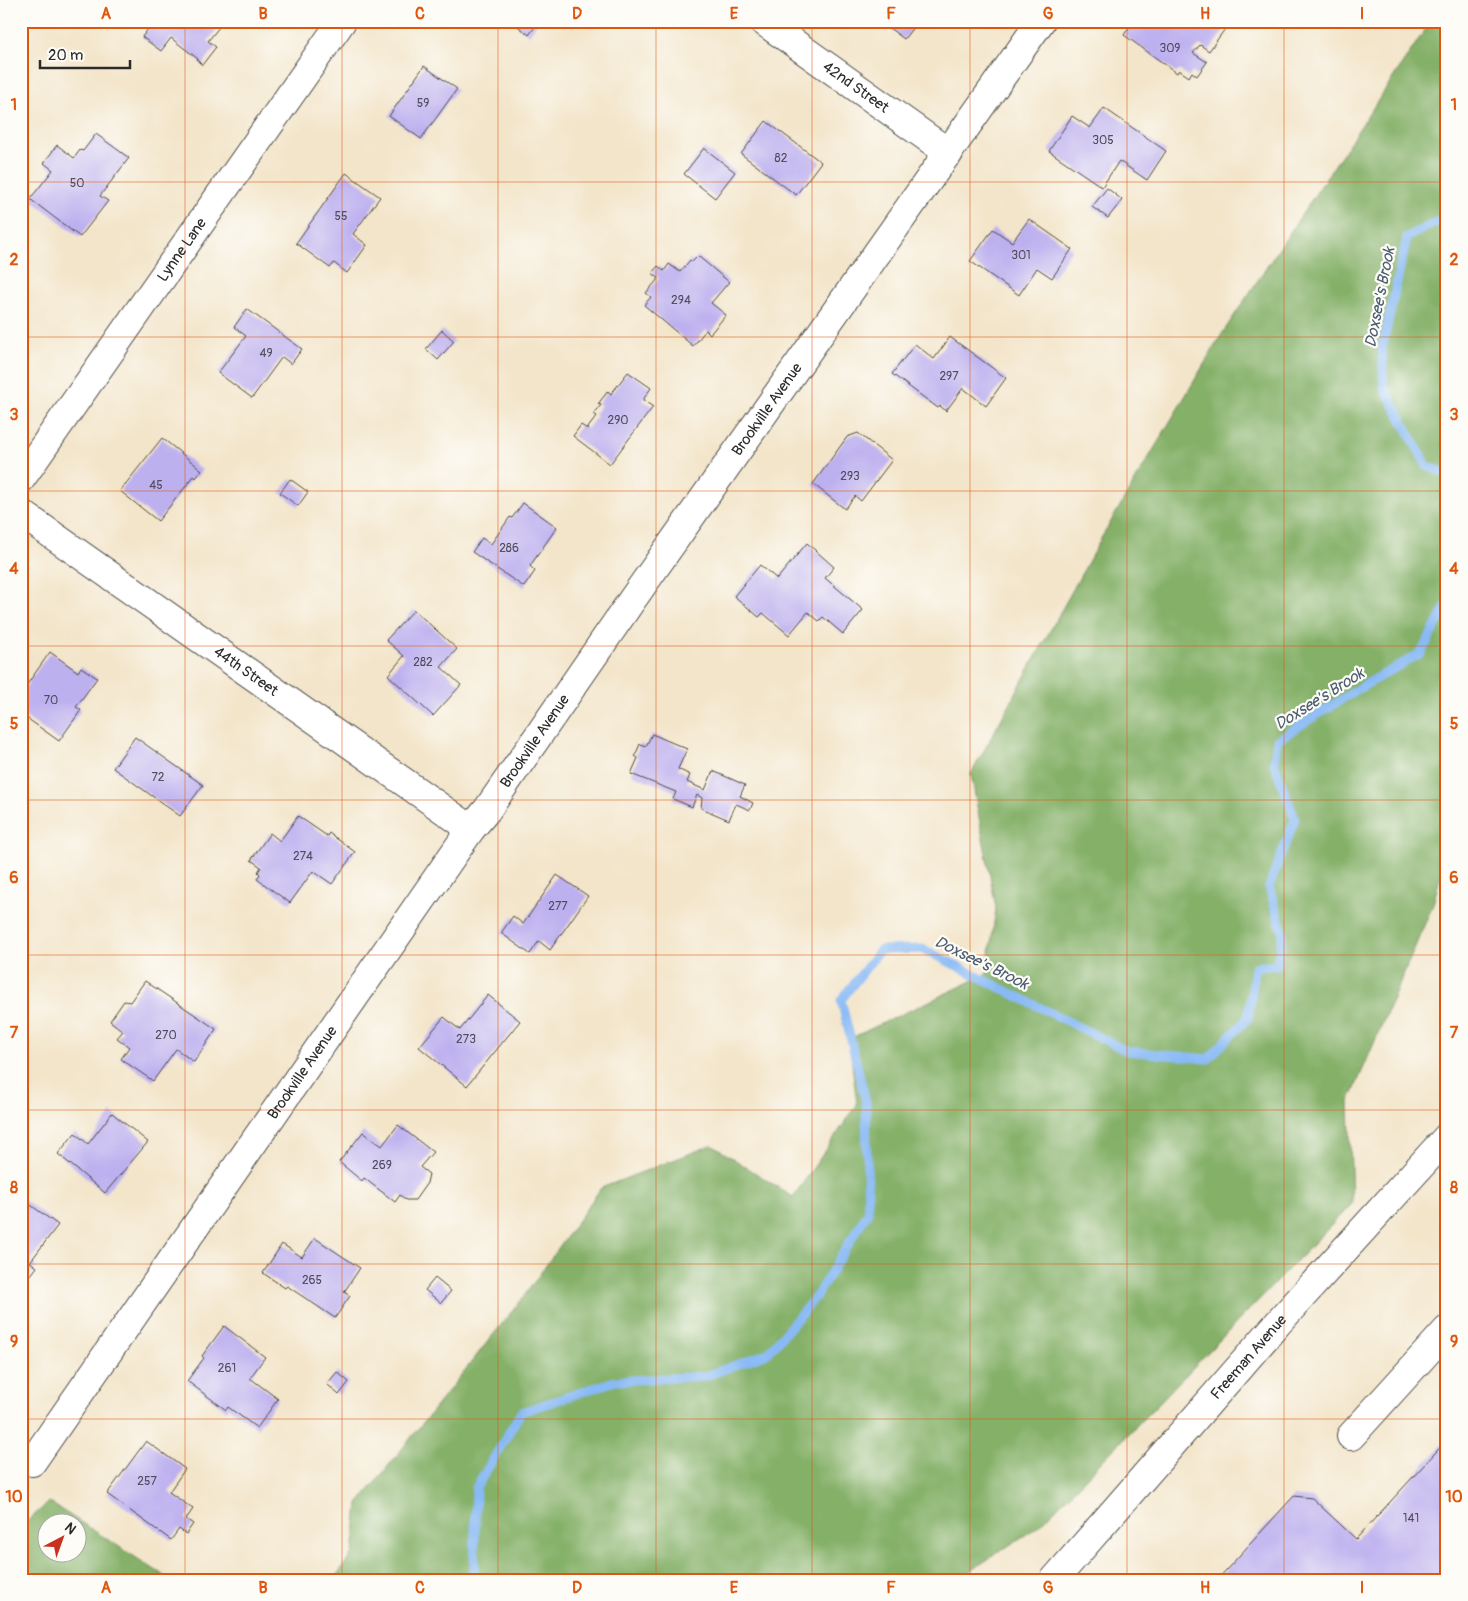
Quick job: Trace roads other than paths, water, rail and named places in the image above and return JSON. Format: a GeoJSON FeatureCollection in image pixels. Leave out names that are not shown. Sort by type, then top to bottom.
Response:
{"type":"FeatureCollection","features":[{"type":"Feature","properties":{"kind":"street","name":"Lynne Lane"},"geometry":{"type":"LineString","coordinates":[[21,479],[342,21]]}},
{"type":"Feature","properties":{"kind":"street","name":"42nd Street"},"geometry":{"type":"LineString","coordinates":[[763,21],[949,153]]}},
{"type":"Feature","properties":{"kind":"street","name":"Brookville Avenue"},"geometry":{"type":"LineString","coordinates":[[32,1462],[471,829],[487,810],[632,600],[1041,21]]}},
{"type":"Feature","properties":{"kind":"street","name":"44th Street"},"geometry":{"type":"LineString","coordinates":[[21,513],[471,829]]}},
{"type":"Feature","properties":{"kind":"street","name":"Freeman Avenue"},"geometry":{"type":"LineString","coordinates":[[1054,1580],[1285,1316],[1447,1137]]}},
{"type":"Feature","properties":{"kind":"street"},"geometry":{"type":"LineString","coordinates":[[1350,1436],[1447,1330]]}},
{"type":"Feature","properties":{"kind":"waterway","name":"Doxsee's Brook"},"geometry":{"type":"LineString","coordinates":[[1447,217],[1407,237],[1382,349],[1384,387],[1427,466],[1447,474]]}},
{"type":"Feature","properties":{"kind":"waterway","name":"Doxsee's Brook"},"geometry":{"type":"LineString","coordinates":[[474,1580],[476,1488],[521,1412],[615,1381],[706,1376],[768,1353],[817,1295],[868,1212],[866,1102],[841,1000],[880,950],[923,949],[1127,1051],[1208,1059],[1248,1018],[1255,967],[1277,965],[1283,933],[1269,887],[1295,819],[1274,763],[1277,740],[1358,689],[1421,653],[1447,605]]}}]}
